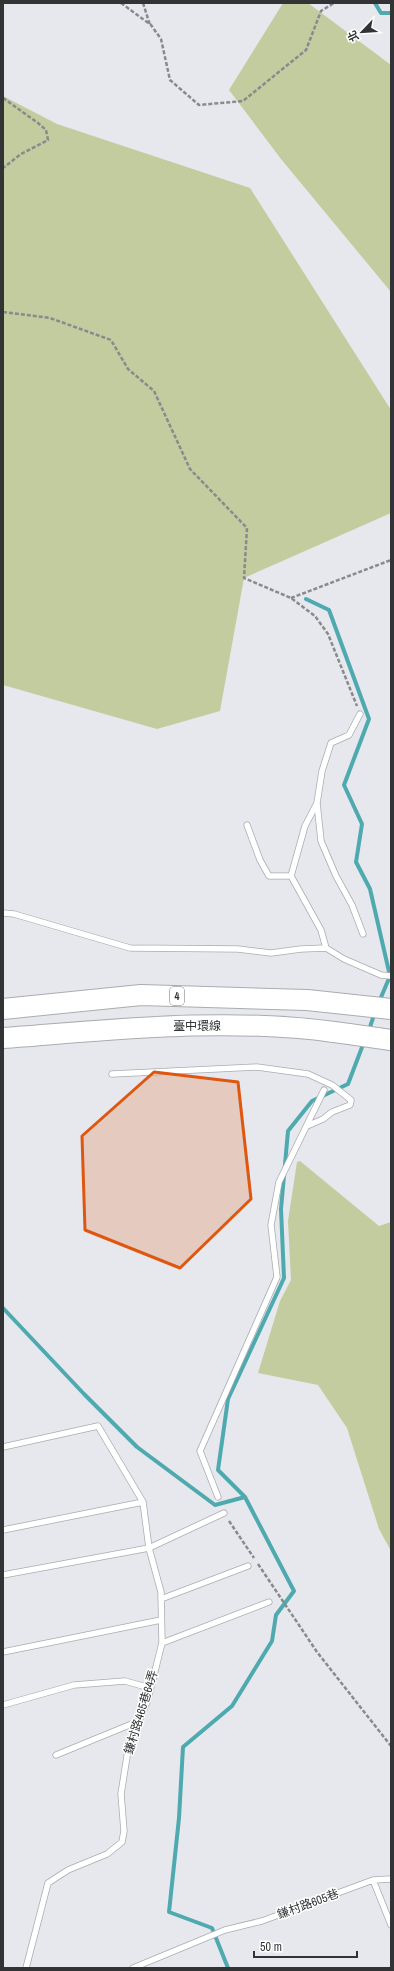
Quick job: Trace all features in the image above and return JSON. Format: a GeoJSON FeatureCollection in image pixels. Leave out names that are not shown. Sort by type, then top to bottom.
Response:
{"type":"FeatureCollection","features":[{"type":"Feature","properties":{"kind":"highway","name":"4"},"geometry":{"type":"LineString","coordinates":[[3,1009],[141,995],[307,1000],[372,1007]]}},
{"type":"Feature","properties":{"kind":"highway","name":"臺中環線"},"geometry":{"type":"LineString","coordinates":[[3,1038],[155,1026],[293,1026],[391,1040]]}},
{"type":"Feature","properties":{"kind":"lane"},"geometry":{"type":"LineString","coordinates":[[360,714],[349,735],[331,743],[322,771],[317,803],[321,841],[336,876],[352,905],[363,934]]}},
{"type":"Feature","properties":{"kind":"lane"},"geometry":{"type":"LineString","coordinates":[[317,803],[305,826],[291,876],[322,930],[326,948]]}},
{"type":"Feature","properties":{"kind":"lane"},"geometry":{"type":"LineString","coordinates":[[247,825],[260,860],[269,876],[291,876]]}},
{"type":"Feature","properties":{"kind":"lane"},"geometry":{"type":"LineString","coordinates":[[3,914],[14,914],[130,948],[238,949],[271,953],[301,949],[326,948],[359,966],[381,975],[391,976]]}},
{"type":"Feature","properties":{"kind":"lane"},"geometry":{"type":"LineString","coordinates":[[112,1074],[257,1067],[308,1074],[332,1085],[351,1100],[350,1105],[332,1112],[323,1119],[307,1126]]}},
{"type":"Feature","properties":{"kind":"lane"},"geometry":{"type":"LineString","coordinates":[[218,1497],[200,1451],[277,1277],[271,1225],[279,1182],[324,1090]]}},
{"type":"Feature","properties":{"kind":"lane","name":"鎌村路465巷64弄"},"geometry":{"type":"LineString","coordinates":[[3,1447],[98,1426],[143,1502],[149,1548],[161,1592],[162,1643],[150,1688],[128,1750],[121,1794],[124,1831],[122,1842],[107,1854],[68,1870],[48,1883],[26,1968]]}},
{"type":"Feature","properties":{"kind":"lane"},"geometry":{"type":"LineString","coordinates":[[3,1530],[143,1502]]}},
{"type":"Feature","properties":{"kind":"lane"},"geometry":{"type":"LineString","coordinates":[[3,1575],[149,1548],[224,1513]]}},
{"type":"Feature","properties":{"kind":"lane"},"geometry":{"type":"LineString","coordinates":[[161,1599],[248,1566]]}},
{"type":"Feature","properties":{"kind":"lane"},"geometry":{"type":"LineString","coordinates":[[162,1643],[269,1602]]}},
{"type":"Feature","properties":{"kind":"lane"},"geometry":{"type":"LineString","coordinates":[[3,1652],[161,1620]]}},
{"type":"Feature","properties":{"kind":"lane"},"geometry":{"type":"LineString","coordinates":[[3,1705],[74,1685],[125,1681],[150,1688]]}},
{"type":"Feature","properties":{"kind":"lane"},"geometry":{"type":"LineString","coordinates":[[56,1755],[139,1722]]}},
{"type":"Feature","properties":{"kind":"lane","name":"鎌村路605巷"},"geometry":{"type":"LineString","coordinates":[[133,1968],[225,1930],[262,1922],[373,1880],[391,1879]]}},
{"type":"Feature","properties":{"kind":"lane"},"geometry":{"type":"LineString","coordinates":[[373,1880],[391,1925]]}},
{"type":"Feature","properties":{"kind":"path"},"geometry":{"type":"LineString","coordinates":[[121,3],[150,26],[161,39],[170,80],[199,105],[243,101],[306,50],[321,11],[334,3]]}},
{"type":"Feature","properties":{"kind":"path"},"geometry":{"type":"LineString","coordinates":[[143,3],[150,26]]}},
{"type":"Feature","properties":{"kind":"path"},"geometry":{"type":"LineString","coordinates":[[3,98],[46,130],[48,140],[21,154],[3,168]]}},
{"type":"Feature","properties":{"kind":"path"},"geometry":{"type":"LineString","coordinates":[[3,312],[50,318],[111,340],[128,369],[154,391],[190,468],[246,528],[244,578],[291,598],[315,616],[328,634],[360,714]]}},
{"type":"Feature","properties":{"kind":"path"},"geometry":{"type":"LineString","coordinates":[[291,598],[391,560]]}},
{"type":"Feature","properties":{"kind":"path"},"geometry":{"type":"LineString","coordinates":[[224,1513],[317,1652],[391,1746]]}},
{"type":"Feature","properties":{"kind":"highlighted area"},"geometry":{"type":"Polygon","coordinates":[[[154,1072],[238,1082],[251,1199],[180,1268],[85,1230],[82,1136],[154,1072]]]}},
{"type":"Feature","properties":{"kind":"green space"},"geometry":{"type":"Polygon","coordinates":[[[283,3],[308,3],[391,65],[391,292],[281,159],[229,90],[283,3]]]}},
{"type":"Feature","properties":{"kind":"green space"},"geometry":{"type":"Polygon","coordinates":[[[3,96],[57,124],[250,188],[391,410],[391,513],[244,578],[220,711],[157,729],[3,685],[3,96]]]}},
{"type":"Feature","properties":{"kind":"green space"},"geometry":{"type":"Polygon","coordinates":[[[300,1161],[379,1226],[391,1222],[391,1551],[379,1529],[347,1428],[318,1385],[258,1373],[280,1301],[291,1280],[288,1221],[297,1162],[300,1161]]]}},
{"type":"Feature","properties":{"kind":"waterway"},"geometry":{"type":"LineString","coordinates":[[375,3],[381,13],[391,13]]}},
{"type":"Feature","properties":{"kind":"waterway"},"geometry":{"type":"LineString","coordinates":[[306,599],[329,610],[369,719],[344,785],[362,824],[356,862],[370,889],[390,976],[379,1002]]}},
{"type":"Feature","properties":{"kind":"waterway"},"geometry":{"type":"LineString","coordinates":[[369,1030],[375,1012]]}},
{"type":"Feature","properties":{"kind":"waterway"},"geometry":{"type":"LineString","coordinates":[[228,1968],[212,1928],[169,1912],[179,1818],[183,1747],[232,1706],[272,1641],[276,1615],[294,1591],[245,1497],[218,1470],[228,1399],[284,1278],[281,1209],[288,1131],[312,1101],[348,1084],[364,1042]]}},
{"type":"Feature","properties":{"kind":"waterway"},"geometry":{"type":"LineString","coordinates":[[3,1308],[84,1394],[137,1447],[215,1505],[245,1497]]}}]}
